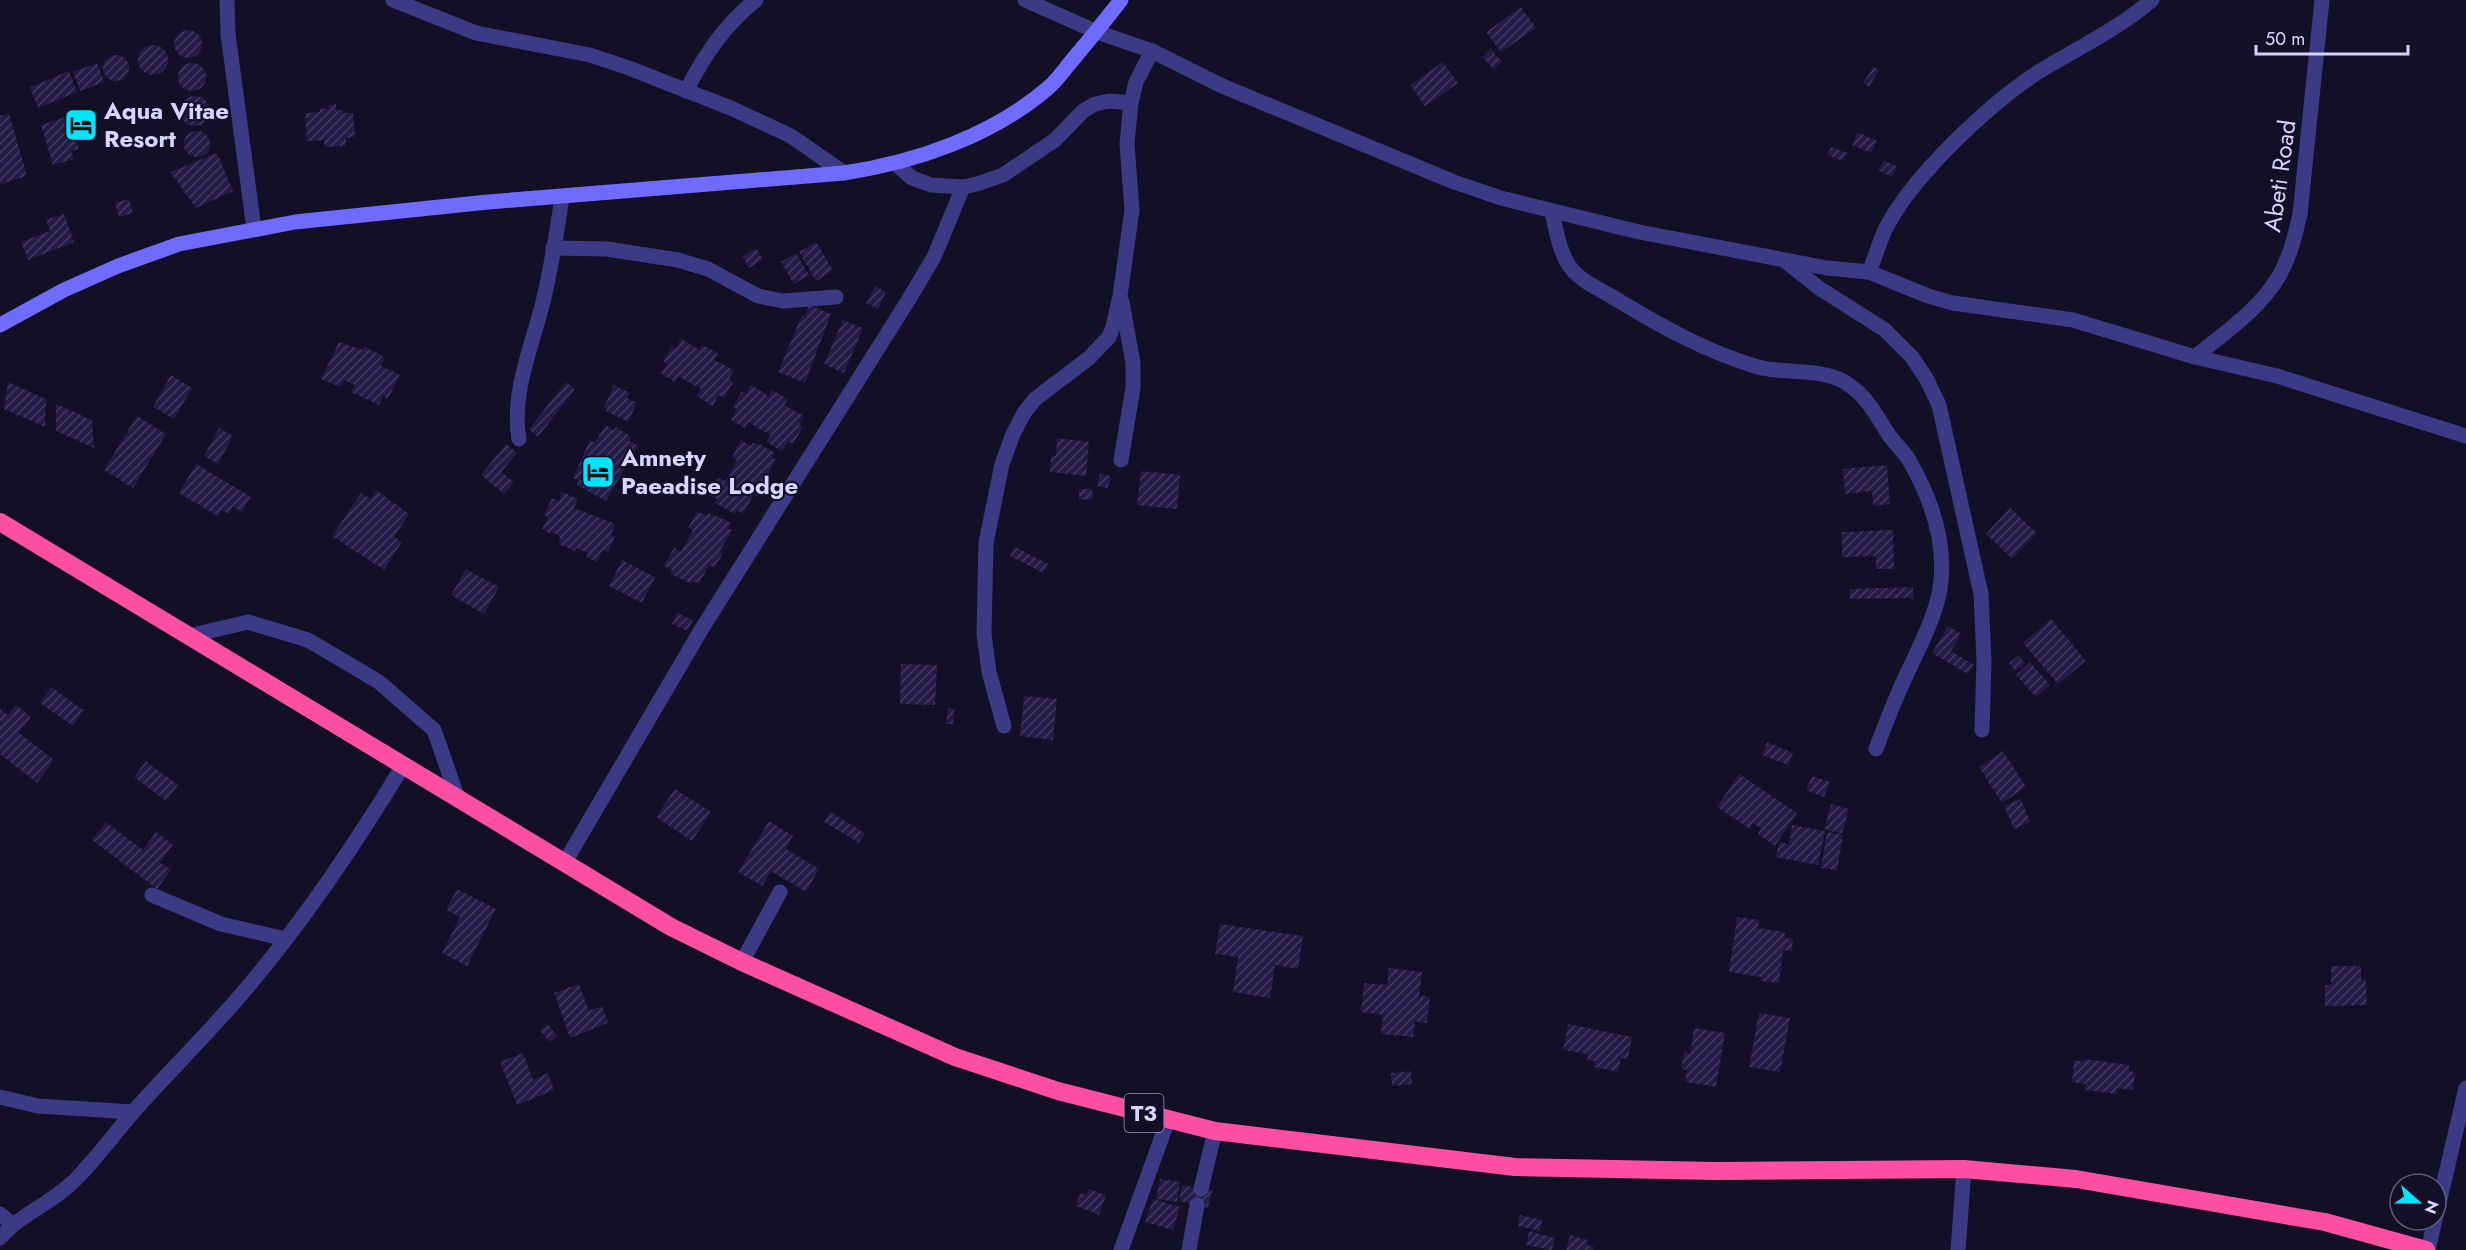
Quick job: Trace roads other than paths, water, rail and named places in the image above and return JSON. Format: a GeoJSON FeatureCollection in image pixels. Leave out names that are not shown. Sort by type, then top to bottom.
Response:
{"type":"FeatureCollection","features":[{"type":"Feature","properties":{"kind":"highway","name":"T3"},"geometry":{"type":"LineString","coordinates":[[0,522],[671,927],[742,962],[955,1058],[1058,1091],[1215,1131],[1515,1167],[1716,1171],[1964,1169],[2076,1179],[2325,1222],[2417,1249]]}},
{"type":"Feature","properties":{"kind":"main road"},"geometry":{"type":"LineString","coordinates":[[0,325],[64,290],[118,266],[179,244],[254,229],[295,222],[844,173],[896,164],[934,152],[1007,117],[1049,87],[1097,32],[1121,0]]}},
{"type":"Feature","properties":{"kind":"street"},"geometry":{"type":"LineString","coordinates":[[227,0],[229,44],[254,229]]}},
{"type":"Feature","properties":{"kind":"street"},"geometry":{"type":"LineString","coordinates":[[393,0],[476,33],[590,55],[629,68],[791,136],[844,173]]}},
{"type":"Feature","properties":{"kind":"street"},"geometry":{"type":"LineString","coordinates":[[686,91],[701,62],[721,35],[756,0]]}},
{"type":"Feature","properties":{"kind":"street"},"geometry":{"type":"LineString","coordinates":[[1025,0],[1097,32],[1152,51],[1220,85],[1454,182],[1552,212],[1640,232],[1827,268],[1869,272],[1945,301],[2073,320],[2195,357],[2277,376],[2466,436]]}},
{"type":"Feature","properties":{"kind":"street"},"geometry":{"type":"LineString","coordinates":[[1869,272],[1885,230],[1900,205],[1974,123],[2023,83],[2092,43],[2152,0]]}},
{"type":"Feature","properties":{"kind":"street","name":"Abeti Road"},"geometry":{"type":"LineString","coordinates":[[2195,357],[2255,306],[2278,277],[2292,248],[2300,214],[2322,0]]}},
{"type":"Feature","properties":{"kind":"street"},"geometry":{"type":"LineString","coordinates":[[1004,726],[989,672],[984,634],[986,543],[1002,464],[1013,434],[1024,413],[1035,399],[1089,358],[1109,337],[1120,296],[1132,210],[1127,144],[1131,103],[1136,82],[1152,51]]}},
{"type":"Feature","properties":{"kind":"street"},"geometry":{"type":"LineString","coordinates":[[896,164],[920,183],[963,187],[1003,175],[1055,140],[1083,111],[1095,104],[1109,101],[1131,103]]}},
{"type":"Feature","properties":{"kind":"street"},"geometry":{"type":"LineString","coordinates":[[565,862],[701,630],[934,257],[963,187]]}},
{"type":"Feature","properties":{"kind":"street"},"geometry":{"type":"LineString","coordinates":[[519,439],[517,425],[520,390],[543,299],[562,197]]}},
{"type":"Feature","properties":{"kind":"street"},"geometry":{"type":"LineString","coordinates":[[1552,212],[1561,250],[1569,266],[1582,278],[1690,340],[1731,358],[1760,367],[1841,380],[1874,408],[1887,433],[1908,460],[1932,509],[1939,532],[1943,559],[1940,591],[1930,622],[1904,678],[1876,749]]}},
{"type":"Feature","properties":{"kind":"street"},"geometry":{"type":"LineString","coordinates":[[553,248],[607,249],[678,260],[708,269],[758,296],[783,301],[836,297]]}},
{"type":"Feature","properties":{"kind":"street"},"geometry":{"type":"LineString","coordinates":[[1782,259],[1819,288],[1885,330],[1912,357],[1926,378],[1939,405],[1981,594],[1984,660],[1982,730]]}},
{"type":"Feature","properties":{"kind":"street"},"geometry":{"type":"LineString","coordinates":[[1120,296],[1133,363],[1133,388],[1121,460]]}},
{"type":"Feature","properties":{"kind":"street"},"geometry":{"type":"LineString","coordinates":[[189,636],[248,622],[308,640],[379,682],[434,730],[457,796]]}},
{"type":"Feature","properties":{"kind":"street"},"geometry":{"type":"LineString","coordinates":[[0,1238],[12,1224],[30,1215],[77,1179],[133,1112],[250,985],[286,939],[382,801],[404,764]]}},
{"type":"Feature","properties":{"kind":"street"},"geometry":{"type":"LineString","coordinates":[[742,962],[780,892]]}},
{"type":"Feature","properties":{"kind":"street"},"geometry":{"type":"LineString","coordinates":[[152,895],[221,924],[286,939]]}},
{"type":"Feature","properties":{"kind":"street"},"geometry":{"type":"LineString","coordinates":[[2447,1172],[2466,1088]]}},
{"type":"Feature","properties":{"kind":"street"},"geometry":{"type":"LineString","coordinates":[[0,1097],[38,1106],[133,1112]]}},
{"type":"Feature","properties":{"kind":"street"},"geometry":{"type":"LineString","coordinates":[[1121,1250],[1168,1119]]}},
{"type":"Feature","properties":{"kind":"street"},"geometry":{"type":"LineString","coordinates":[[1201,1189],[1215,1131]]}},
{"type":"Feature","properties":{"kind":"street"},"geometry":{"type":"LineString","coordinates":[[1958,1250],[1964,1169]]}},
{"type":"Feature","properties":{"kind":"street"},"geometry":{"type":"LineString","coordinates":[[1189,1250],[1197,1205]]}},
{"type":"Feature","properties":{"kind":"street"},"geometry":{"type":"LineString","coordinates":[[0,1214],[12,1224]]}},
{"type":"Feature","properties":{"kind":"street"},"geometry":{"type":"LineString","coordinates":[[2417,1249],[2427,1232]]}},
{"type":"Feature","properties":{"kind":"place","name":"Aqua Vitae Resort"},"geometry":{"type":"Point","coordinates":[81,125]}},
{"type":"Feature","properties":{"kind":"place","name":"Amnety Paeadise Lodge"},"geometry":{"type":"Point","coordinates":[598,472]}}]}
